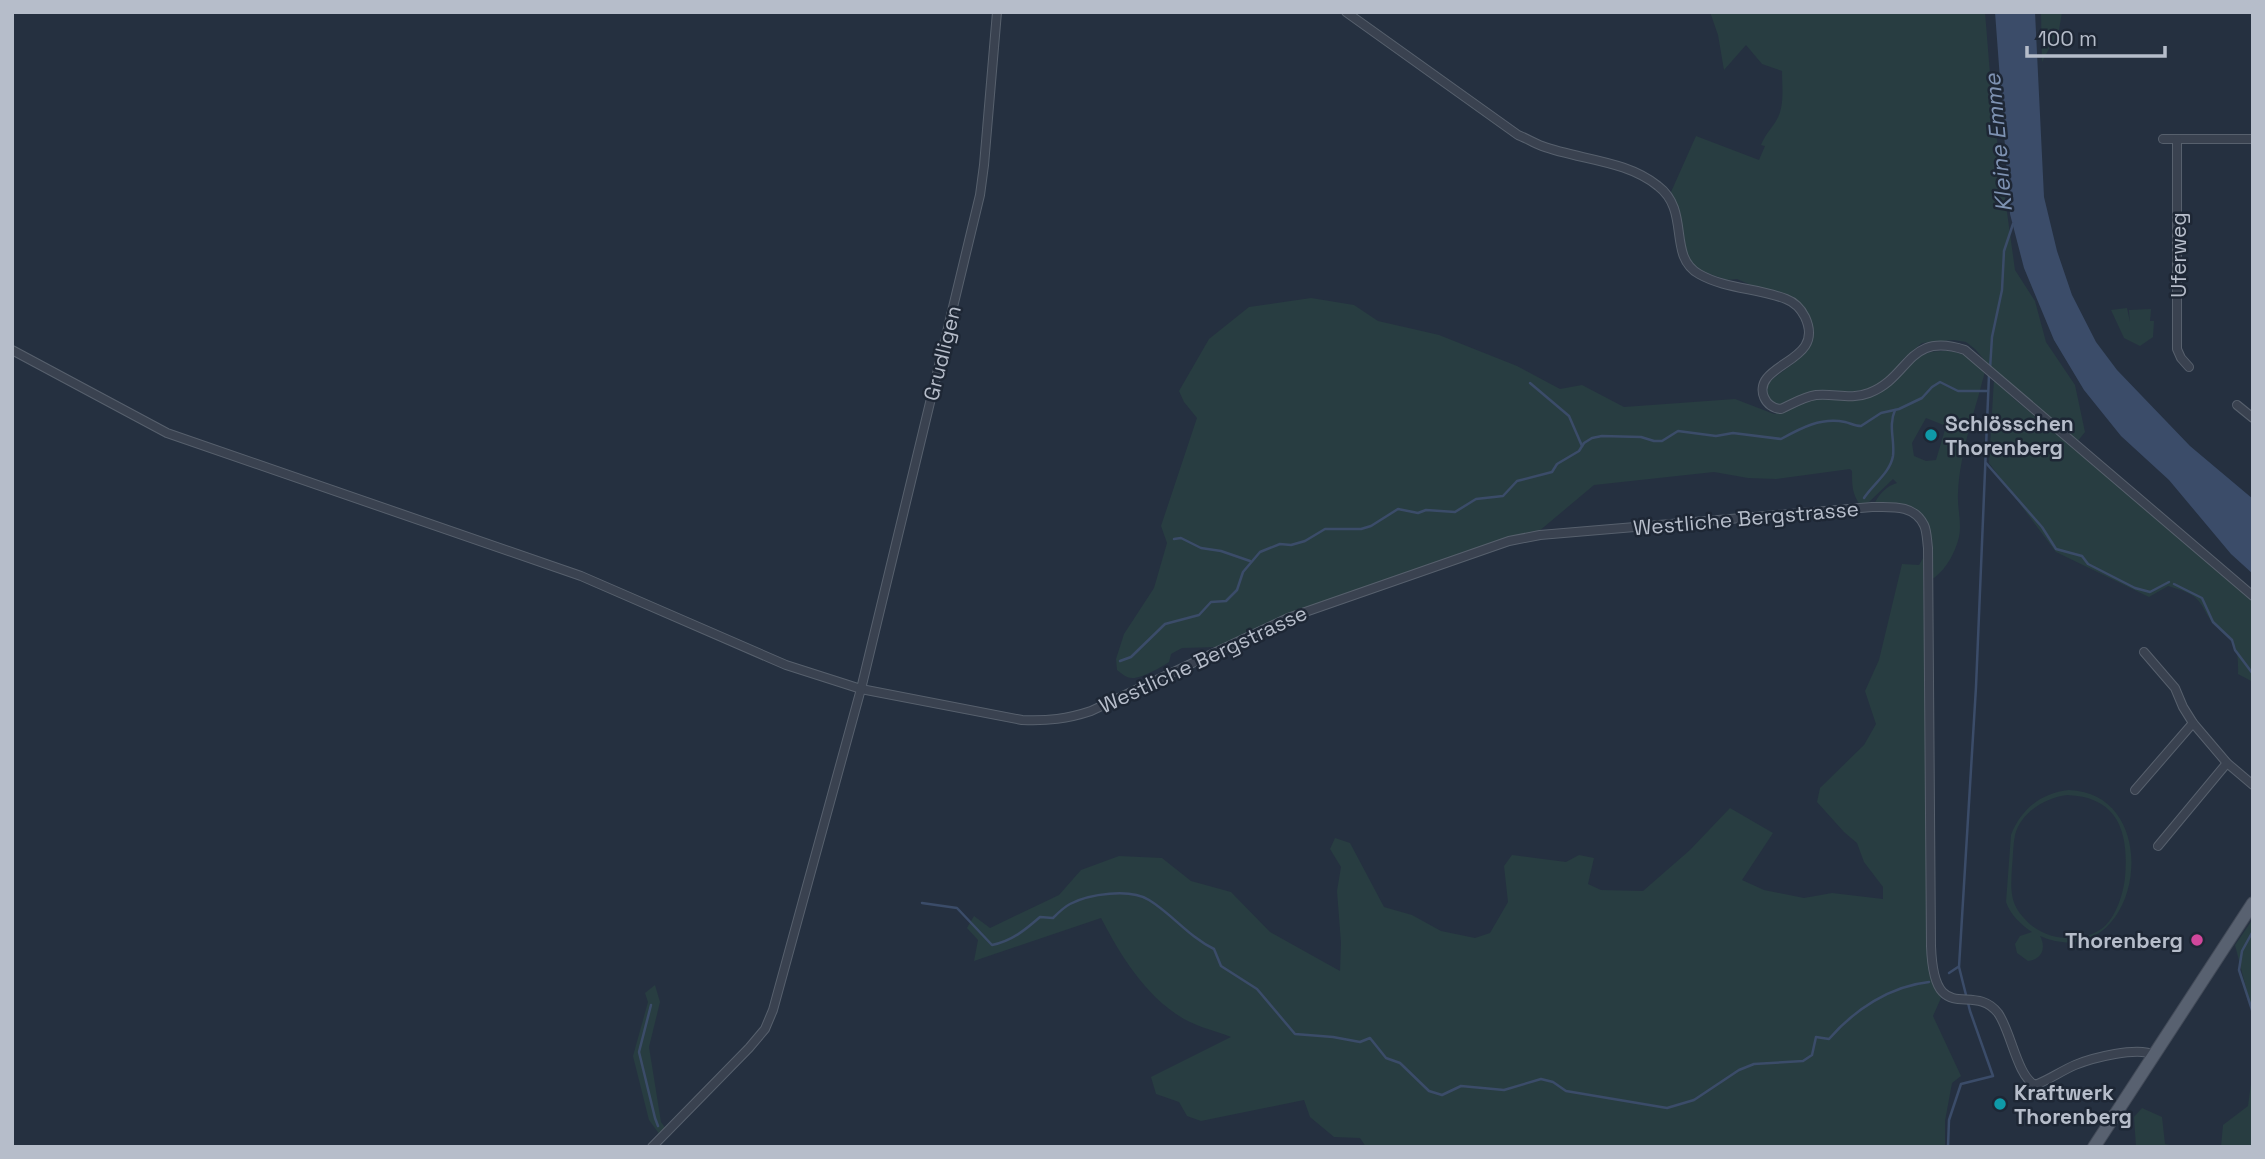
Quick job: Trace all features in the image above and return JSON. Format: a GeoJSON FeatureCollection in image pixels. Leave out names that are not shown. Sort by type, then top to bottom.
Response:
{"type":"FeatureCollection","features":[{"type":"Feature","properties":{"kind":"main road"},"geometry":{"type":"LineString","coordinates":[[2094,1147],[2253,903]]}},
{"type":"Feature","properties":{"kind":"street","name":"Grudligen"},"geometry":{"type":"LineString","coordinates":[[652,1147],[743,1056],[770,1018],[861,690],[980,195],[996,12]]}},
{"type":"Feature","properties":{"kind":"street"},"geometry":{"type":"LineString","coordinates":[[1346,12],[1518,135],[1543,146],[1627,169],[1656,184],[1665,191],[1673,205],[1683,257],[1692,270],[1721,283],[1786,299],[1796,305],[1807,321],[1807,339],[1796,357],[1771,374],[1763,384],[1763,397],[1775,409],[1813,395],[1849,397],[1881,388],[1913,356],[1932,346],[1951,345],[1965,350],[2253,596]]}},
{"type":"Feature","properties":{"kind":"street"},"geometry":{"type":"LineString","coordinates":[[2163,139],[2253,139]]}},
{"type":"Feature","properties":{"kind":"street","name":"Uferweg"},"geometry":{"type":"LineString","coordinates":[[2177,139],[2177,349],[2189,367]]}},
{"type":"Feature","properties":{"kind":"street","name":"Westliche Bergstrasse"},"geometry":{"type":"LineString","coordinates":[[12,351],[167,433],[531,557],[786,665],[861,690],[1022,720],[1067,719],[1102,706],[1288,618],[1509,541],[1540,535],[1858,508],[1893,506],[1907,509],[1924,525],[1928,548],[1932,967],[1937,984],[1951,998],[1974,1001],[1993,1008],[2011,1037],[2026,1078],[2035,1085],[2084,1062],[2137,1051],[2147,1051],[2154,1055]]}},
{"type":"Feature","properties":{"kind":"street"},"geometry":{"type":"LineString","coordinates":[[2237,405],[2253,418]]}},
{"type":"Feature","properties":{"kind":"street"},"geometry":{"type":"LineString","coordinates":[[2144,652],[2175,688],[2193,723],[2227,763],[2253,785]]}},
{"type":"Feature","properties":{"kind":"street"},"geometry":{"type":"LineString","coordinates":[[2136,790],[2193,723]]}},
{"type":"Feature","properties":{"kind":"street"},"geometry":{"type":"LineString","coordinates":[[2158,846],[2227,763]]}},
{"type":"Feature","properties":{"kind":"green space"},"geometry":{"type":"Polygon","coordinates":[[[1710,12],[1985,12],[1993,111],[2015,270],[2035,301],[2046,342],[2075,385],[2085,432],[2077,442],[1993,370],[1975,349],[1966,342],[1954,340],[1922,343],[1905,357],[1886,381],[1873,387],[1855,392],[1816,391],[1787,404],[1774,404],[1768,398],[1767,386],[1770,381],[1794,363],[1806,349],[1808,316],[1794,299],[1737,279],[1727,280],[1698,270],[1686,258],[1678,207],[1671,192],[1696,136],[1759,160],[1765,146],[1761,145],[1781,110],[1782,71],[1762,64],[1746,45],[1724,70],[1718,35],[1710,12]]]}},
{"type":"Feature","properties":{"kind":"green space"},"geometry":{"type":"Polygon","coordinates":[[[2041,12],[2062,12],[2059,30],[2042,62],[2041,12]]]}},
{"type":"Feature","properties":{"kind":"green space"},"geometry":{"type":"Polygon","coordinates":[[[1311,298],[1354,305],[1378,321],[1439,335],[1517,366],[1560,389],[1582,385],[1624,407],[1735,399],[1774,414],[1814,399],[1854,399],[1868,396],[1893,384],[1911,364],[1927,353],[1950,351],[1961,354],[1985,371],[1962,462],[1958,493],[1959,537],[1947,565],[1934,578],[1931,577],[1929,531],[1919,512],[1894,504],[1874,505],[1883,491],[1897,483],[1893,479],[1869,502],[1861,506],[1854,494],[1850,469],[1776,479],[1748,478],[1714,472],[1594,485],[1538,532],[1487,545],[1303,609],[1219,647],[1182,648],[1171,654],[1169,662],[1156,670],[1140,677],[1128,677],[1117,670],[1116,659],[1124,634],[1154,588],[1167,543],[1161,526],[1197,418],[1179,391],[1209,339],[1249,307],[1311,298]],[[1926,418],[1912,443],[1914,456],[1926,461],[1936,460],[1946,426],[1926,418]]]}},
{"type":"Feature","properties":{"kind":"green space"},"geometry":{"type":"Polygon","coordinates":[[[2127,308],[2130,322],[2129,310],[2151,309],[2150,321],[2154,321],[2153,337],[2140,346],[2124,338],[2111,310],[2127,308]]]}},
{"type":"Feature","properties":{"kind":"green space"},"geometry":{"type":"Polygon","coordinates":[[[1994,379],[2014,399],[2086,457],[2253,601],[2253,682],[2238,674],[2236,648],[2191,595],[2168,586],[2149,597],[2056,552],[1989,463],[1994,379]]]}},
{"type":"Feature","properties":{"kind":"green space"},"geometry":{"type":"Polygon","coordinates":[[[1923,558],[1929,973],[1941,998],[1933,1016],[1961,1076],[1952,1083],[1945,1121],[1945,1147],[1366,1147],[1360,1138],[1334,1137],[1310,1117],[1304,1100],[1201,1121],[1187,1116],[1179,1102],[1156,1094],[1151,1077],[1231,1037],[1189,1022],[1157,999],[1126,961],[1101,918],[974,961],[978,940],[967,928],[974,916],[990,928],[1059,895],[1081,870],[1119,856],[1162,858],[1191,881],[1231,892],[1270,932],[1340,971],[1337,891],[1341,867],[1330,849],[1335,838],[1350,843],[1384,907],[1412,915],[1441,931],[1475,938],[1490,933],[1508,902],[1504,866],[1512,855],[1566,862],[1579,855],[1594,858],[1588,884],[1601,890],[1643,891],[1690,850],[1730,808],[1773,833],[1742,880],[1764,890],[1804,898],[1832,893],[1883,899],[1883,887],[1864,862],[1857,843],[1817,802],[1820,788],[1864,745],[1876,724],[1865,691],[1879,660],[1902,564],[1919,565],[1923,558]]]}},
{"type":"Feature","properties":{"kind":"green space"},"geometry":{"type":"Polygon","coordinates":[[[2069,790],[2101,799],[2121,821],[2131,849],[2130,881],[2120,910],[2101,932],[2074,942],[2040,936],[2042,952],[2037,958],[2028,961],[2017,953],[2015,944],[2020,936],[2032,932],[2016,919],[2006,902],[2011,835],[2026,810],[2041,799],[2069,790]],[[2067,795],[2042,803],[2028,813],[2015,835],[2011,887],[2015,906],[2031,925],[2041,932],[2059,937],[2086,936],[2105,926],[2116,910],[2124,884],[2125,846],[2117,820],[2099,802],[2067,795]]]}},
{"type":"Feature","properties":{"kind":"green space"},"geometry":{"type":"Polygon","coordinates":[[[2253,919],[2253,1015],[2235,945],[2253,919]]]}},
{"type":"Feature","properties":{"kind":"green space"},"geometry":{"type":"Polygon","coordinates":[[[655,985],[660,1002],[649,1047],[661,1122],[666,1129],[660,1135],[649,1120],[633,1056],[648,1002],[645,993],[655,985]]]}},
{"type":"Feature","properties":{"kind":"green space"},"geometry":{"type":"Polygon","coordinates":[[[2253,1068],[2253,1147],[2221,1147],[2223,1125],[2248,1106],[2253,1068]]]}},
{"type":"Feature","properties":{"kind":"green space"},"geometry":{"type":"Polygon","coordinates":[[[2142,1108],[2162,1117],[2165,1144],[2180,1147],[2136,1147],[2134,1117],[2142,1108]]]}},
{"type":"Feature","properties":{"kind":"water"},"geometry":{"type":"Polygon","coordinates":[[[1995,12],[2035,12],[2044,197],[2057,251],[2072,295],[2096,342],[2117,370],[2190,446],[2253,499],[2253,574],[2231,554],[2169,480],[2121,436],[2084,390],[2054,340],[2024,268],[2010,214],[1995,12]]]}},
{"type":"Feature","properties":{"kind":"waterway"},"geometry":{"type":"LineString","coordinates":[[1990,369],[1992,337],[2002,290],[2004,251],[2013,224]]}},
{"type":"Feature","properties":{"kind":"waterway"},"geometry":{"type":"LineString","coordinates":[[1948,1147],[1949,1120],[1961,1084],[1993,1076],[1970,1011],[1959,967],[1976,687],[1989,375]]}},
{"type":"Feature","properties":{"kind":"waterway"},"geometry":{"type":"LineString","coordinates":[[1120,661],[1131,657],[1165,624],[1199,615],[1211,602],[1226,601],[1237,590],[1243,572],[1260,552],[1280,544],[1291,545],[1305,541],[1325,529],[1361,529],[1371,526],[1398,509],[1418,513],[1426,510],[1455,512],[1476,499],[1503,496],[1517,481],[1552,472],[1557,464],[1579,451],[1584,443],[1592,438],[1641,437],[1662,441],[1678,431],[1716,436],[1733,433],[1781,439],[1819,422],[1836,421],[1861,426],[1881,413],[1899,409],[1922,398],[1940,382],[1958,391],[1988,391]]}},
{"type":"Feature","properties":{"kind":"waterway"},"geometry":{"type":"LineString","coordinates":[[1530,383],[1569,416],[1582,446]]}},
{"type":"Feature","properties":{"kind":"waterway"},"geometry":{"type":"LineString","coordinates":[[1864,498],[1891,462],[1895,410]]}},
{"type":"Feature","properties":{"kind":"waterway"},"geometry":{"type":"LineString","coordinates":[[1986,463],[2042,527],[2056,549],[2082,556],[2088,564],[2135,588],[2150,592],[2169,582]]}},
{"type":"Feature","properties":{"kind":"waterway"},"geometry":{"type":"LineString","coordinates":[[1174,539],[1181,538],[1201,548],[1221,551],[1250,561]]}},
{"type":"Feature","properties":{"kind":"waterway"},"geometry":{"type":"LineString","coordinates":[[2174,584],[2202,598],[2213,622],[2232,640],[2235,650],[2253,674]]}},
{"type":"Feature","properties":{"kind":"waterway"},"geometry":{"type":"LineString","coordinates":[[922,903],[957,908],[992,945],[1012,938],[1040,917],[1053,918],[1078,900],[1121,893],[1141,896],[1214,949],[1221,966],[1257,989],[1295,1034],[1360,1042],[1370,1038],[1386,1058],[1400,1063],[1429,1091],[1442,1095],[1461,1086],[1504,1090],[1541,1079],[1553,1082],[1566,1091],[1667,1108],[1694,1100],[1739,1070],[1754,1064],[1803,1061],[1812,1055],[1816,1037],[1829,1039],[1861,1009],[1887,994],[1929,982]]}},
{"type":"Feature","properties":{"kind":"waterway"},"geometry":{"type":"LineString","coordinates":[[2253,931],[2242,951],[2239,970],[2253,1013]]}},
{"type":"Feature","properties":{"kind":"waterway"},"geometry":{"type":"LineString","coordinates":[[1949,973],[1958,967]]}},
{"type":"Feature","properties":{"kind":"waterway"},"geometry":{"type":"LineString","coordinates":[[651,1005],[639,1052],[658,1126]]}},
{"type":"Feature","properties":{"kind":"waterway"},"geometry":{"type":"LineString","coordinates":[[2253,1056],[2253,1105]]}},
{"type":"Feature","properties":{"kind":"place","name":"Schlösschen Thorenberg"},"geometry":{"type":"Point","coordinates":[1931,435]}},
{"type":"Feature","properties":{"kind":"place","name":"Thorenberg"},"geometry":{"type":"Point","coordinates":[2197,940]}},
{"type":"Feature","properties":{"kind":"place","name":"Kraftwerk Thorenberg"},"geometry":{"type":"Point","coordinates":[2000,1104]}},
{"type":"Feature","properties":{"kind":"water label","name":"Kleine Emme"},"geometry":{"type":"Point","coordinates":[1998,143]}}]}
